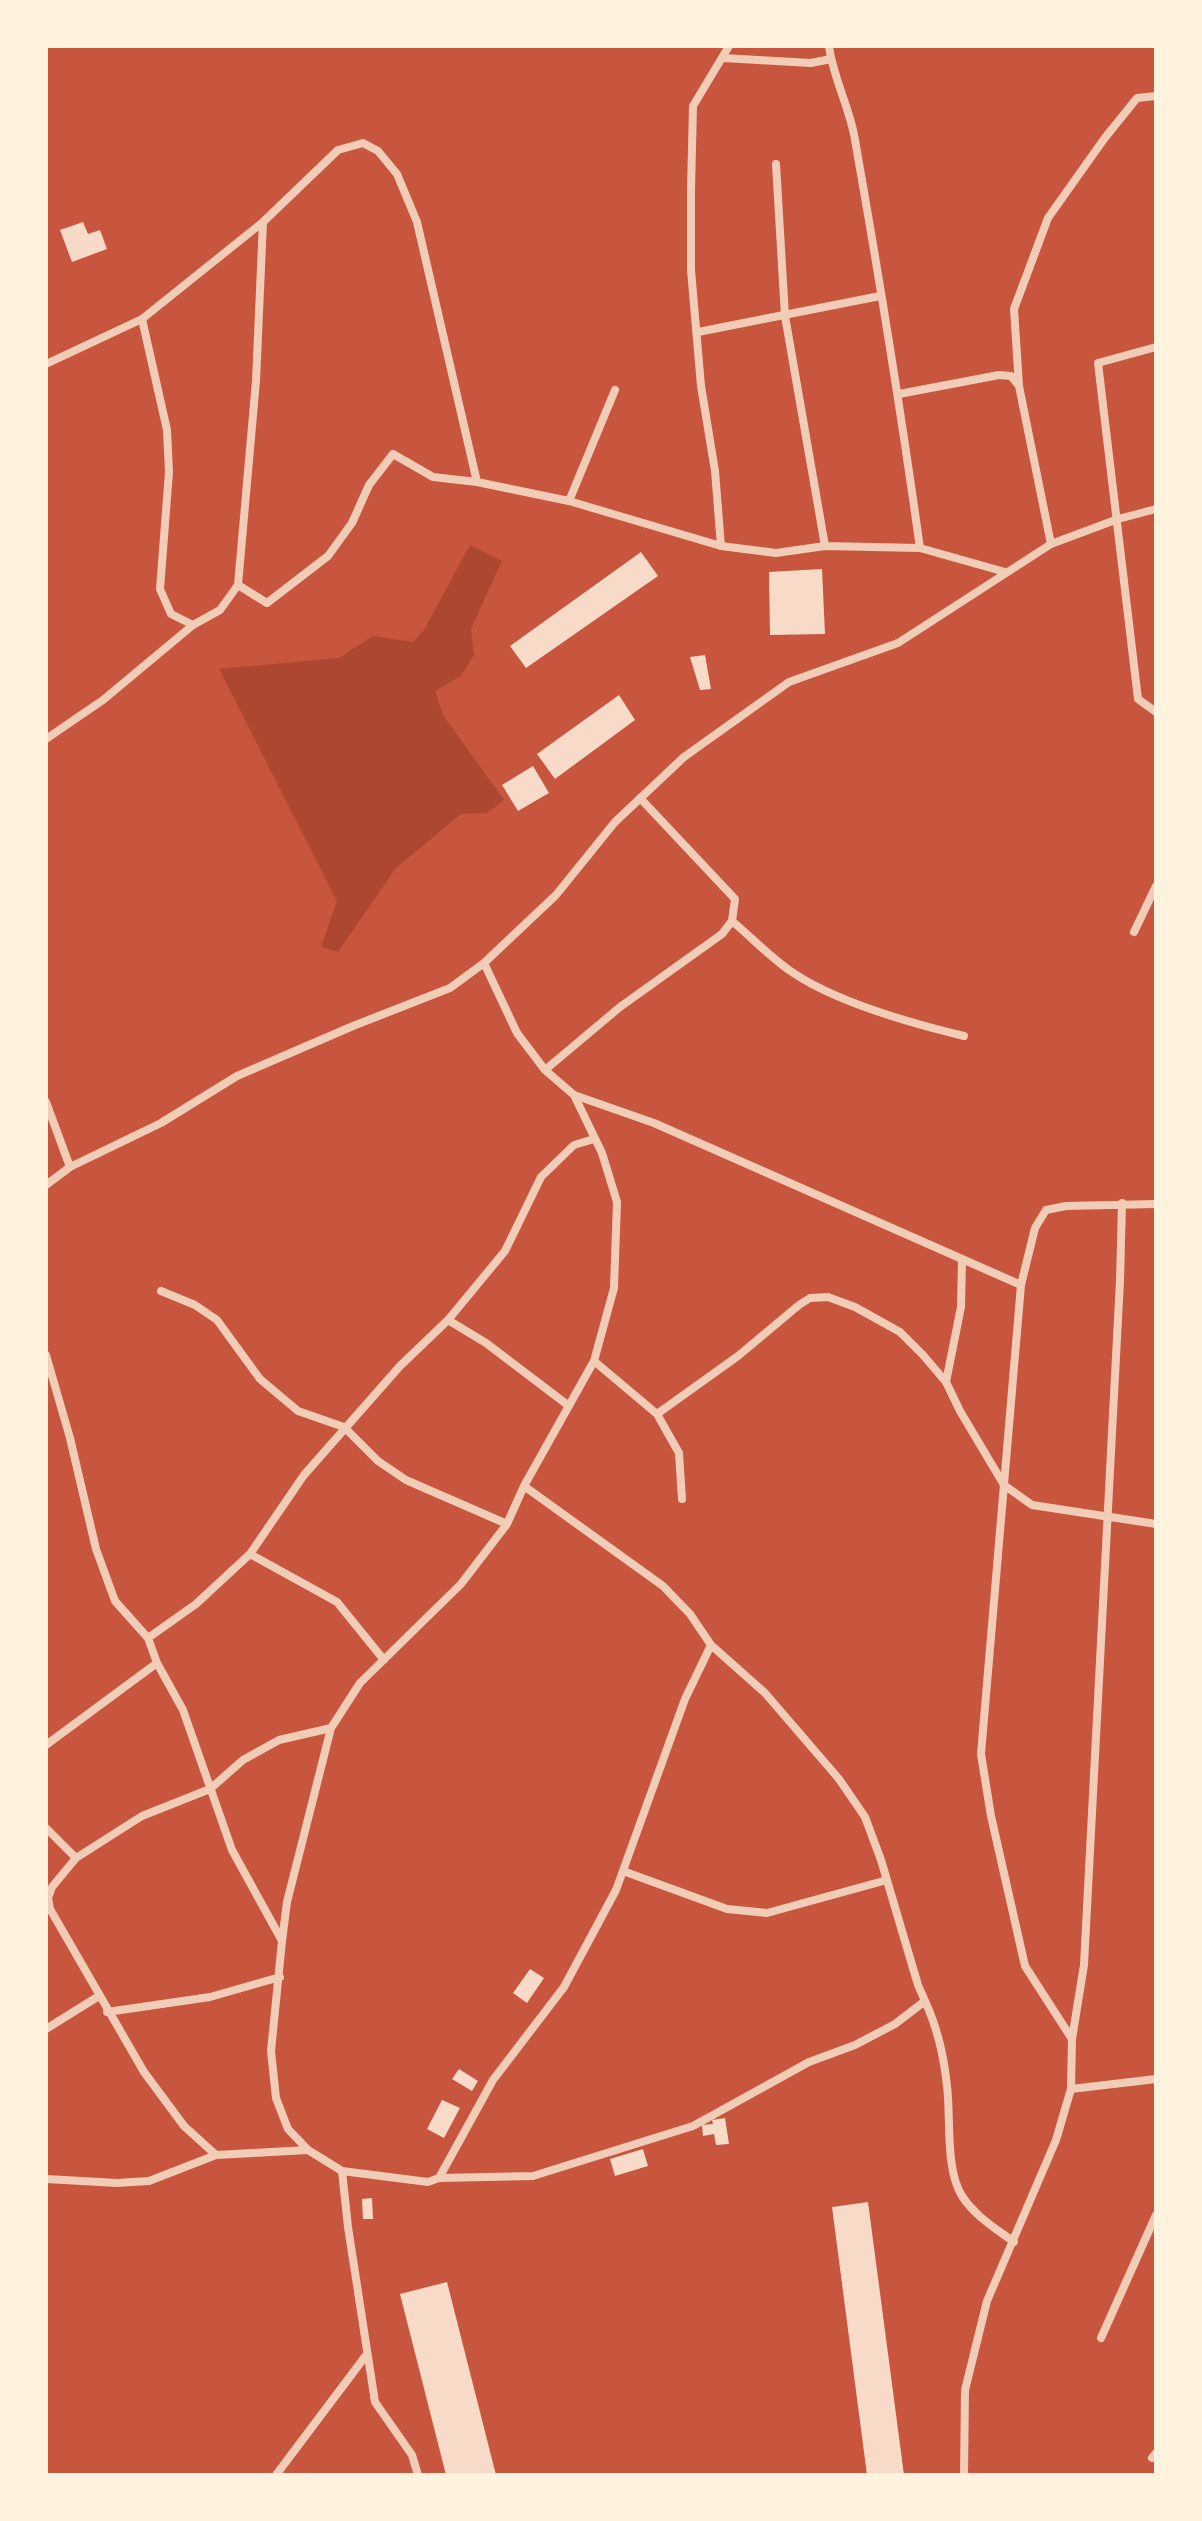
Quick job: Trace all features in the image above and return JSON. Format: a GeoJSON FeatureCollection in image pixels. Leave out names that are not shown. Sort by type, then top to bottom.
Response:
{"type":"FeatureCollection","features":[{"type":"Feature","properties":{"kind":"street"},"geometry":{"type":"LineString","coordinates":[[721,546],[715,471],[701,386],[691,270],[693,106],[729,46]]}},
{"type":"Feature","properties":{"kind":"street"},"geometry":{"type":"LineString","coordinates":[[829,46],[854,135],[899,394],[920,548]]}},
{"type":"Feature","properties":{"kind":"street"},"geometry":{"type":"LineString","coordinates":[[723,58],[811,63],[831,59]]}},
{"type":"Feature","properties":{"kind":"street"},"geometry":{"type":"LineString","coordinates":[[1051,544],[1019,386],[1014,309],[1048,218],[1137,98],[1156,96]]}},
{"type":"Feature","properties":{"kind":"street"},"geometry":{"type":"LineString","coordinates":[[46,364],[142,319],[263,222],[338,150],[363,143],[378,151],[397,174],[417,222],[477,482]]}},
{"type":"Feature","properties":{"kind":"street"},"geometry":{"type":"LineString","coordinates":[[776,164],[785,316],[825,546]]}},
{"type":"Feature","properties":{"kind":"street"},"geometry":{"type":"LineString","coordinates":[[46,739],[103,700],[193,625],[220,610],[238,585],[256,381],[263,222]]}},
{"type":"Feature","properties":{"kind":"street"},"geometry":{"type":"LineString","coordinates":[[698,332],[880,296]]}},
{"type":"Feature","properties":{"kind":"street"},"geometry":{"type":"LineString","coordinates":[[142,319],[167,430],[169,472],[160,589],[171,614],[193,625]]}},
{"type":"Feature","properties":{"kind":"street"},"geometry":{"type":"LineString","coordinates":[[1156,347],[1098,363],[1138,699],[1156,712]]}},
{"type":"Feature","properties":{"kind":"street"},"geometry":{"type":"LineString","coordinates":[[899,394],[999,375],[1011,376],[1019,386]]}},
{"type":"Feature","properties":{"kind":"street"},"geometry":{"type":"LineString","coordinates":[[569,501],[615,390]]}},
{"type":"Feature","properties":{"kind":"street"},"geometry":{"type":"LineString","coordinates":[[238,585],[267,603],[328,556],[352,523],[369,485],[393,454],[433,477],[477,482],[569,501],[721,546],[776,553],[825,546],[920,548],[1005,572]]}},
{"type":"Feature","properties":{"kind":"street"},"geometry":{"type":"LineString","coordinates":[[46,1185],[70,1167],[161,1123],[237,1076],[450,988],[484,963],[556,895],[615,822],[684,757],[789,682],[898,643],[1051,544],[1118,519],[1156,509]]}},
{"type":"Feature","properties":{"kind":"street"},"geometry":{"type":"LineString","coordinates":[[545,1070],[620,1007],[722,934],[732,921],[735,899],[640,798]]}},
{"type":"Feature","properties":{"kind":"street"},"geometry":{"type":"LineString","coordinates":[[1134,932],[1156,886]]}},
{"type":"Feature","properties":{"kind":"street"},"geometry":{"type":"LineString","coordinates":[[732,921],[788,970],[813,984],[905,1022],[964,1036]]}},
{"type":"Feature","properties":{"kind":"street"},"geometry":{"type":"LineString","coordinates":[[484,963],[517,1033],[545,1070],[574,1095],[654,1123],[1021,1285]]}},
{"type":"Feature","properties":{"kind":"street"},"geometry":{"type":"LineString","coordinates":[[574,1095],[602,1153],[617,1202],[614,1288],[594,1361],[524,1486],[507,1524],[461,1584],[360,1683],[331,1728],[287,1902],[282,1941],[271,2051],[276,2098],[288,2129],[308,2150],[342,2171],[428,2182],[439,2178],[533,2176],[693,2126],[809,2062],[855,2045],[895,2024],[925,2001]]}},
{"type":"Feature","properties":{"kind":"street"},"geometry":{"type":"LineString","coordinates":[[46,1102],[70,1167]]}},
{"type":"Feature","properties":{"kind":"street"},"geometry":{"type":"LineString","coordinates":[[148,1638],[196,1604],[250,1554],[304,1475],[344,1427],[448,1320],[505,1251],[541,1177],[574,1145],[594,1139]]}},
{"type":"Feature","properties":{"kind":"street"},"geometry":{"type":"LineString","coordinates":[[964,2475],[965,2390],[987,2301],[1056,2140],[1071,2089],[1072,2039],[1084,1965],[1122,1203]]}},
{"type":"Feature","properties":{"kind":"street"},"geometry":{"type":"LineString","coordinates":[[1072,2039],[1025,1966],[991,1816],[981,1754],[1021,1285],[1035,1228],[1046,1210],[1066,1206],[1156,1204]]}},
{"type":"Feature","properties":{"kind":"street"},"geometry":{"type":"LineString","coordinates":[[946,1382],[961,1307],[962,1259]]}},
{"type":"Feature","properties":{"kind":"street"},"geometry":{"type":"LineString","coordinates":[[161,1291],[195,1305],[217,1320],[260,1379],[298,1411],[344,1427],[378,1461],[406,1480],[507,1524]]}},
{"type":"Feature","properties":{"kind":"street"},"geometry":{"type":"LineString","coordinates":[[657,1414],[810,1298],[828,1297],[855,1307],[900,1332],[946,1382],[1004,1485],[1032,1505],[1156,1524]]}},
{"type":"Feature","properties":{"kind":"street"},"geometry":{"type":"LineString","coordinates":[[448,1320],[486,1343],[569,1406]]}},
{"type":"Feature","properties":{"kind":"street"},"geometry":{"type":"LineString","coordinates":[[46,1355],[70,1438],[96,1549],[115,1601],[148,1638],[157,1663],[183,1710],[232,1850],[282,1941]]}},
{"type":"Feature","properties":{"kind":"street"},"geometry":{"type":"LineString","coordinates":[[594,1361],[657,1414],[679,1453],[682,1499]]}},
{"type":"Feature","properties":{"kind":"street"},"geometry":{"type":"LineString","coordinates":[[524,1486],[663,1586],[690,1614],[711,1645],[765,1693],[839,1779],[865,1817],[918,1985],[934,2021],[947,2084],[952,2160],[960,2193],[975,2213],[1014,2242]]}},
{"type":"Feature","properties":{"kind":"street"},"geometry":{"type":"LineString","coordinates":[[250,1554],[337,1602],[384,1660]]}},
{"type":"Feature","properties":{"kind":"street"},"geometry":{"type":"LineString","coordinates":[[439,2178],[493,2080],[564,1987],[616,1890],[685,1699],[711,1645]]}},
{"type":"Feature","properties":{"kind":"street"},"geometry":{"type":"LineString","coordinates":[[46,1745],[157,1663]]}},
{"type":"Feature","properties":{"kind":"street"},"geometry":{"type":"LineString","coordinates":[[216,2155],[176,2115],[144,2072],[107,2012],[61,1923],[50,1909],[48,1898],[52,1887],[76,1858],[142,1816],[210,1789],[243,1760],[279,1740],[331,1728]]}},
{"type":"Feature","properties":{"kind":"street"},"geometry":{"type":"LineString","coordinates":[[46,1828],[76,1858]]}},
{"type":"Feature","properties":{"kind":"street"},"geometry":{"type":"LineString","coordinates":[[623,1871],[727,1909],[767,1913],[887,1880]]}},
{"type":"Feature","properties":{"kind":"street"},"geometry":{"type":"LineString","coordinates":[[107,2012],[210,1997],[280,1977]]}},
{"type":"Feature","properties":{"kind":"street"},"geometry":{"type":"LineString","coordinates":[[46,2029],[99,1996]]}},
{"type":"Feature","properties":{"kind":"street"},"geometry":{"type":"LineString","coordinates":[[1071,2089],[1156,2079]]}},
{"type":"Feature","properties":{"kind":"street"},"geometry":{"type":"LineString","coordinates":[[46,2179],[117,2183],[149,2181],[216,2155],[308,2150]]}},
{"type":"Feature","properties":{"kind":"street"},"geometry":{"type":"LineString","coordinates":[[342,2171],[375,2402],[412,2455],[418,2475]]}},
{"type":"Feature","properties":{"kind":"street"},"geometry":{"type":"LineString","coordinates":[[1101,2338],[1156,2215]]}},
{"type":"Feature","properties":{"kind":"street"},"geometry":{"type":"LineString","coordinates":[[276,2475],[367,2354]]}},
{"type":"Feature","properties":{"kind":"shaded area"},"geometry":{"type":"Polygon","coordinates":[[[470,545],[502,561],[471,629],[474,655],[461,676],[435,691],[443,715],[504,800],[487,813],[461,814],[396,868],[338,952],[321,947],[337,901],[219,669],[339,658],[373,636],[413,642],[424,630],[470,545]]]}},
{"type":"Feature","properties":{"kind":"building"},"geometry":{"type":"Polygon","coordinates":[[[83,222],[88,234],[100,230],[107,249],[72,262],[60,230],[83,222]]]}},
{"type":"Feature","properties":{"kind":"building"},"geometry":{"type":"Polygon","coordinates":[[[641,552],[658,576],[526,668],[510,646],[641,552]]]}},
{"type":"Feature","properties":{"kind":"building"},"geometry":{"type":"Polygon","coordinates":[[[822,569],[825,634],[770,635],[769,572],[822,569]]]}},
{"type":"Feature","properties":{"kind":"building"},"geometry":{"type":"Polygon","coordinates":[[[705,655],[711,689],[700,690],[690,657],[705,655]]]}},
{"type":"Feature","properties":{"kind":"building"},"geometry":{"type":"Polygon","coordinates":[[[619,695],[635,720],[555,779],[537,754],[619,695]]]}},
{"type":"Feature","properties":{"kind":"building"},"geometry":{"type":"Polygon","coordinates":[[[533,766],[549,793],[518,811],[502,785],[533,766]]]}},
{"type":"Feature","properties":{"kind":"building"},"geometry":{"type":"Polygon","coordinates":[[[530,1969],[544,1978],[527,2003],[513,1993],[530,1969]]]}},
{"type":"Feature","properties":{"kind":"building"},"geometry":{"type":"Polygon","coordinates":[[[459,2069],[478,2081],[472,2091],[452,2079],[459,2069]]]}},
{"type":"Feature","properties":{"kind":"building"},"geometry":{"type":"Polygon","coordinates":[[[442,2100],[460,2108],[444,2138],[427,2129],[442,2100]]]}},
{"type":"Feature","properties":{"kind":"building"},"geometry":{"type":"Polygon","coordinates":[[[725,2118],[729,2144],[716,2145],[714,2134],[703,2136],[702,2125],[725,2118]]]}},
{"type":"Feature","properties":{"kind":"building"},"geometry":{"type":"Polygon","coordinates":[[[643,2149],[648,2166],[615,2176],[610,2159],[643,2149]]]}},
{"type":"Feature","properties":{"kind":"building"},"geometry":{"type":"Polygon","coordinates":[[[372,2198],[373,2219],[363,2219],[362,2199],[372,2198]]]}},
{"type":"Feature","properties":{"kind":"building"},"geometry":{"type":"Polygon","coordinates":[[[868,2202],[904,2475],[867,2475],[832,2207],[868,2202]]]}},
{"type":"Feature","properties":{"kind":"building"},"geometry":{"type":"Polygon","coordinates":[[[447,2282],[496,2475],[446,2475],[400,2294],[447,2282]]]}}]}
